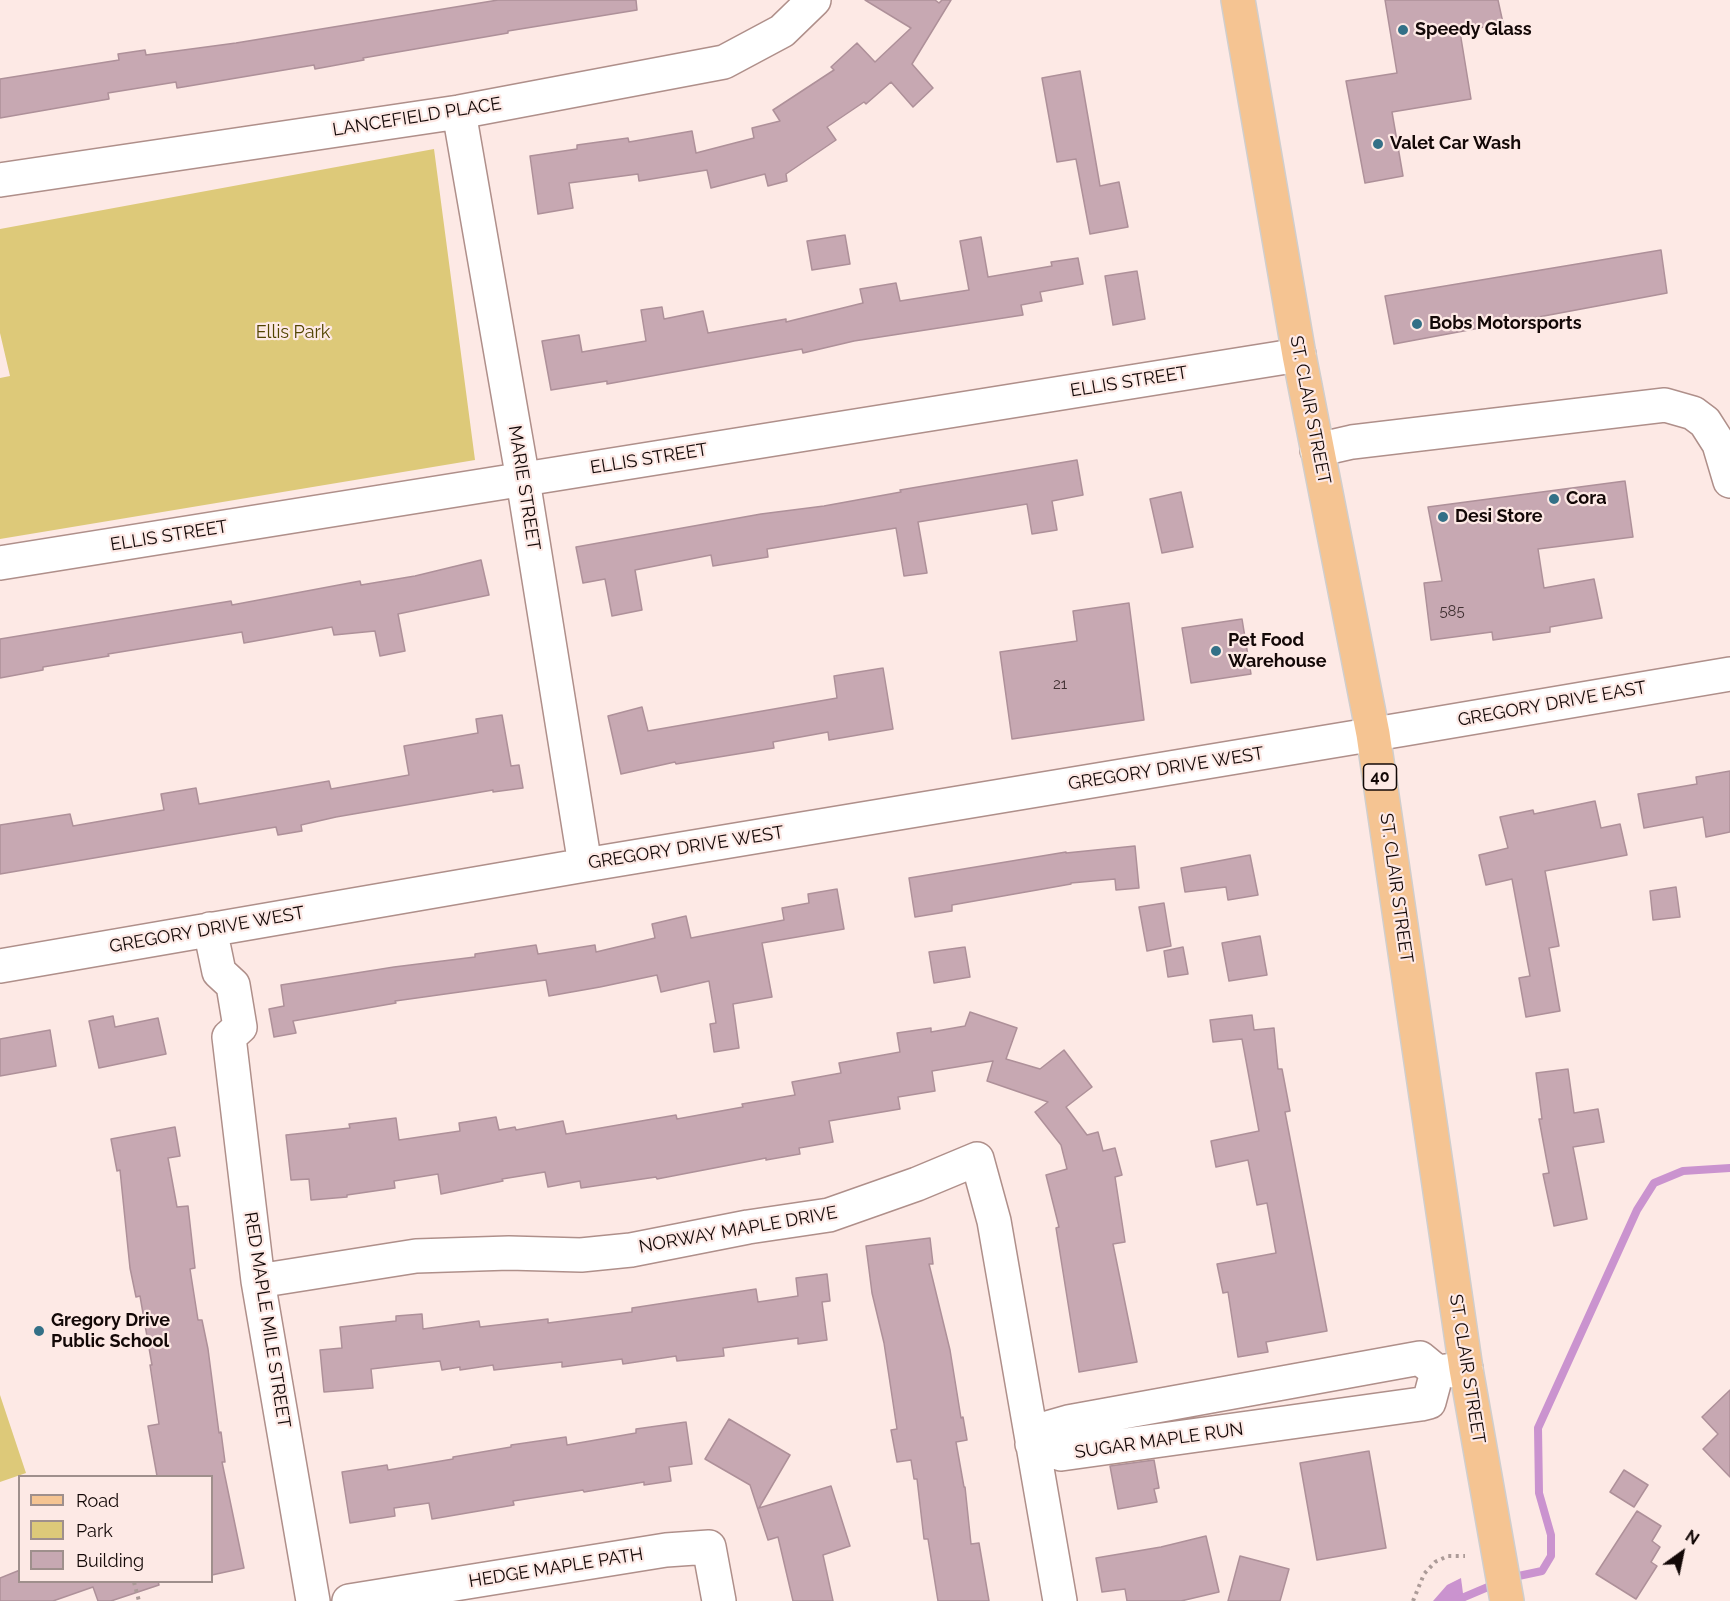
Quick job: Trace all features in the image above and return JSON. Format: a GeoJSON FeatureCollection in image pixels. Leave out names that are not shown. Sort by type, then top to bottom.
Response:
{"type":"FeatureCollection","features":[{"type":"Feature","properties":{"kind":"main road","name":"ST. CLAIR STREET"},"geometry":{"type":"LineString","coordinates":[[1239,0],[1299,356],[1373,734],[1451,1371],[1499,1558],[1506,1598]]}},
{"type":"Feature","properties":{"kind":"street","name":"LANCEFIELD PLACE"},"geometry":{"type":"LineString","coordinates":[[0,180],[459,112],[724,62],[782,30],[814,0]]}},
{"type":"Feature","properties":{"kind":"street","name":"MARIE STREET"},"geometry":{"type":"LineString","coordinates":[[459,112],[523,480],[585,865]]}},
{"type":"Feature","properties":{"kind":"street","name":"ELLIS STREET"},"geometry":{"type":"LineString","coordinates":[[0,563],[1299,356]]}},
{"type":"Feature","properties":{"kind":"street"},"geometry":{"type":"LineString","coordinates":[[1317,450],[1352,442],[1665,405],[1693,412],[1705,422],[1719,444],[1730,481]]}},
{"type":"Feature","properties":{"kind":"street","name":"GREGORY DRIVE EAST"},"geometry":{"type":"LineString","coordinates":[[1373,734],[1730,674]]}},
{"type":"Feature","properties":{"kind":"street","name":"GREGORY DRIVE WEST"},"geometry":{"type":"LineString","coordinates":[[0,966],[585,865],[1373,734]]}},
{"type":"Feature","properties":{"kind":"street","name":"RED MAPLE MILE STREET"},"geometry":{"type":"LineString","coordinates":[[210,929],[219,972],[233,985],[240,1027],[229,1037],[258,1281],[313,1601]]}},
{"type":"Feature","properties":{"kind":"street","name":"NORWAY MAPLE DRIVE"},"geometry":{"type":"LineString","coordinates":[[258,1281],[416,1256],[509,1253],[581,1255],[631,1250],[748,1227],[829,1215],[917,1184],[977,1159],[994,1221],[1060,1601]]}},
{"type":"Feature","properties":{"kind":"street","name":"SUGAR MAPLE RUN"},"geometry":{"type":"LineString","coordinates":[[1420,1358],[1451,1371],[1429,1402],[1422,1404],[1061,1454],[1032,1444],[1047,1428],[1068,1422],[1420,1358]]}},
{"type":"Feature","properties":{"kind":"street","name":"HEDGE MAPLE PATH"},"geometry":{"type":"LineString","coordinates":[[349,1601],[666,1550],[709,1547],[719,1601]]}},
{"type":"Feature","properties":{"kind":"path"},"geometry":{"type":"LineString","coordinates":[[1413,1601],[1424,1574],[1435,1562],[1448,1556],[1465,1556]]}},
{"type":"Feature","properties":{"kind":"path"},"geometry":{"type":"LineString","coordinates":[[134,1583],[139,1601]]}},
{"type":"Feature","properties":{"kind":"green space","name":"Ellis Park"},"geometry":{"type":"Polygon","coordinates":[[[434,149],[475,460],[0,539],[0,378],[10,376],[0,333],[0,229],[434,149]]]}},
{"type":"Feature","properties":{"kind":"green space"},"geometry":{"type":"Polygon","coordinates":[[[0,1395],[26,1473],[0,1482],[0,1395]]]}},
{"type":"Feature","properties":{"kind":"shaded area"},"geometry":{"type":"Polygon","coordinates":[[[1461,1578],[1464,1601],[1433,1601],[1447,1585],[1461,1578]]]}},
{"type":"Feature","properties":{"kind":"building"},"geometry":{"type":"Polygon","coordinates":[[[498,0],[636,0],[637,10],[508,31],[508,33],[363,58],[364,60],[315,69],[314,65],[177,88],[176,82],[108,93],[109,99],[0,118],[0,79],[119,60],[118,54],[145,50],[146,55],[236,43],[498,0]]]}},
{"type":"Feature","properties":{"kind":"building"},"geometry":{"type":"Polygon","coordinates":[[[865,0],[935,0],[939,3],[942,0],[951,0],[912,64],[933,88],[913,107],[891,82],[866,104],[864,102],[827,127],[836,140],[786,174],[787,181],[768,186],[765,174],[711,188],[707,170],[639,181],[638,174],[569,183],[573,208],[538,214],[530,156],[577,149],[577,145],[628,138],[629,142],[692,131],[696,153],[754,138],[752,128],[780,121],[773,110],[834,70],[831,67],[857,43],[875,62],[911,28],[865,0]]]}},
{"type":"Feature","properties":{"kind":"building"},"geometry":{"type":"Polygon","coordinates":[[[1385,0],[1498,0],[1503,23],[1460,32],[1471,99],[1392,112],[1403,176],[1365,183],[1346,81],[1397,73],[1385,0]]]}},
{"type":"Feature","properties":{"kind":"building"},"geometry":{"type":"Polygon","coordinates":[[[1080,71],[1100,186],[1119,182],[1128,227],[1090,234],[1076,159],[1057,162],[1042,78],[1080,71]]]}},
{"type":"Feature","properties":{"kind":"building"},"geometry":{"type":"Polygon","coordinates":[[[845,235],[850,264],[812,270],[807,241],[845,235]]]}},
{"type":"Feature","properties":{"kind":"building"},"geometry":{"type":"Polygon","coordinates":[[[981,237],[988,277],[1052,266],[1051,262],[1078,258],[1083,284],[1040,292],[1042,301],[1021,305],[1023,315],[854,341],[803,353],[802,349],[607,384],[607,381],[551,390],[542,341],[579,335],[582,352],[646,341],[641,310],[662,307],[664,319],[703,311],[708,333],[786,319],[786,322],[863,303],[860,289],[896,283],[900,301],[969,290],[960,241],[981,237]]]}},
{"type":"Feature","properties":{"kind":"building"},"geometry":{"type":"Polygon","coordinates":[[[1661,250],[1667,293],[1394,344],[1385,296],[1661,250]]]}},
{"type":"Feature","properties":{"kind":"building"},"geometry":{"type":"Polygon","coordinates":[[[1137,271],[1145,319],[1113,325],[1105,276],[1137,271]]]}},
{"type":"Feature","properties":{"kind":"building"},"geometry":{"type":"Polygon","coordinates":[[[1077,460],[1083,495],[1052,501],[1057,530],[1032,534],[1027,504],[918,522],[927,573],[904,576],[896,528],[767,549],[768,557],[713,566],[711,555],[635,570],[642,610],[612,616],[605,579],[583,583],[576,547],[761,514],[824,506],[901,492],[900,490],[1077,460]]]}},
{"type":"Feature","properties":{"kind":"building"},"geometry":{"type":"Polygon","coordinates":[[[1625,481],[1633,537],[1538,549],[1544,588],[1594,579],[1602,618],[1550,627],[1550,632],[1493,640],[1492,632],[1431,640],[1424,583],[1442,581],[1428,507],[1625,481]]]}},
{"type":"Feature","properties":{"kind":"building"},"geometry":{"type":"Polygon","coordinates":[[[1181,492],[1193,547],[1162,553],[1150,499],[1181,492]]]}},
{"type":"Feature","properties":{"kind":"building"},"geometry":{"type":"Polygon","coordinates":[[[481,560],[489,595],[398,614],[405,651],[380,656],[375,631],[334,635],[332,627],[244,643],[242,632],[108,654],[109,656],[43,667],[43,670],[0,678],[0,639],[231,601],[232,605],[360,581],[361,585],[415,576],[481,560]]]}},
{"type":"Feature","properties":{"kind":"building"},"geometry":{"type":"Polygon","coordinates":[[[1129,603],[1144,720],[1012,739],[1000,652],[1077,641],[1073,611],[1129,603]]]}},
{"type":"Feature","properties":{"kind":"building","name":"Pet Food Warehouse"},"geometry":{"type":"Polygon","coordinates":[[[1242,619],[1251,674],[1191,683],[1182,628],[1242,619]]]}},
{"type":"Feature","properties":{"kind":"building"},"geometry":{"type":"Polygon","coordinates":[[[883,668],[893,729],[829,740],[828,732],[773,742],[774,748],[676,764],[675,762],[621,774],[608,716],[642,707],[648,731],[837,698],[834,676],[883,668]]]}},
{"type":"Feature","properties":{"kind":"building"},"geometry":{"type":"Polygon","coordinates":[[[502,715],[511,766],[519,765],[523,788],[493,792],[493,790],[336,817],[301,825],[302,831],[278,835],[276,827],[0,874],[0,825],[70,814],[73,826],[164,810],[161,794],[196,788],[199,804],[329,781],[331,789],[409,775],[404,746],[478,733],[476,719],[502,715]]]}},
{"type":"Feature","properties":{"kind":"building"},"geometry":{"type":"Polygon","coordinates":[[[1730,771],[1730,832],[1706,837],[1703,817],[1644,828],[1638,794],[1697,784],[1696,777],[1730,771]]]}},
{"type":"Feature","properties":{"kind":"building"},"geometry":{"type":"Polygon","coordinates":[[[1595,801],[1601,828],[1620,824],[1627,855],[1545,871],[1559,946],[1549,948],[1560,1011],[1526,1017],[1519,978],[1530,976],[1512,879],[1486,885],[1479,855],[1508,848],[1500,817],[1533,810],[1534,814],[1595,801]]]}},
{"type":"Feature","properties":{"kind":"building"},"geometry":{"type":"Polygon","coordinates":[[[1135,846],[1139,888],[1116,890],[1115,879],[1071,883],[952,905],[952,911],[915,917],[909,878],[1066,852],[1135,846]]]}},
{"type":"Feature","properties":{"kind":"building"},"geometry":{"type":"Polygon","coordinates":[[[1250,855],[1258,895],[1228,900],[1226,887],[1185,892],[1181,868],[1250,855]]]}},
{"type":"Feature","properties":{"kind":"building"},"geometry":{"type":"Polygon","coordinates":[[[1676,887],[1680,917],[1653,920],[1650,891],[1676,887]]]}},
{"type":"Feature","properties":{"kind":"building"},"geometry":{"type":"Polygon","coordinates":[[[837,889],[844,929],[762,943],[772,997],[733,1004],[739,1048],[714,1052],[710,1024],[716,1023],[709,981],[661,992],[657,975],[549,996],[546,980],[395,1001],[396,1003],[293,1021],[296,1033],[274,1037],[269,1009],[284,1006],[281,985],[475,957],[475,954],[536,945],[538,954],[595,945],[596,952],[655,938],[652,924],[686,916],[691,938],[784,920],[782,908],[809,903],[808,894],[837,889]]]}},
{"type":"Feature","properties":{"kind":"building"},"geometry":{"type":"Polygon","coordinates":[[[1164,903],[1171,946],[1147,951],[1139,907],[1164,903]]]}},
{"type":"Feature","properties":{"kind":"building"},"geometry":{"type":"Polygon","coordinates":[[[1260,936],[1267,975],[1229,981],[1222,943],[1260,936]]]}},
{"type":"Feature","properties":{"kind":"building"},"geometry":{"type":"Polygon","coordinates":[[[965,947],[970,977],[934,983],[929,952],[965,947]]]}},
{"type":"Feature","properties":{"kind":"building"},"geometry":{"type":"Polygon","coordinates":[[[1183,947],[1188,974],[1168,977],[1164,951],[1183,947]]]}},
{"type":"Feature","properties":{"kind":"building"},"geometry":{"type":"Polygon","coordinates":[[[970,1012],[1017,1028],[1006,1059],[1040,1069],[1064,1050],[1092,1087],[1066,1107],[1087,1135],[1098,1132],[1103,1151],[1115,1148],[1122,1175],[1115,1177],[1125,1242],[1113,1244],[1137,1362],[1079,1372],[1056,1228],[1059,1227],[1046,1175],[1067,1169],[1061,1145],[1035,1112],[1048,1102],[987,1081],[993,1061],[932,1071],[935,1091],[898,1097],[900,1109],[829,1121],[833,1142],[799,1148],[800,1154],[766,1160],[766,1158],[657,1179],[656,1177],[581,1188],[580,1181],[548,1187],[545,1172],[502,1179],[503,1181],[441,1194],[438,1174],[394,1181],[395,1188],[347,1195],[347,1197],[311,1200],[309,1179],[291,1180],[286,1135],[350,1128],[349,1124],[396,1118],[399,1140],[460,1131],[459,1123],[496,1117],[499,1130],[515,1127],[516,1130],[563,1121],[566,1134],[676,1115],[677,1119],[795,1095],[792,1082],[841,1073],[839,1063],[900,1052],[897,1033],[931,1028],[931,1032],[965,1026],[970,1012]]]}},
{"type":"Feature","properties":{"kind":"building"},"geometry":{"type":"Polygon","coordinates":[[[1252,1015],[1254,1030],[1274,1028],[1278,1069],[1282,1069],[1290,1111],[1285,1112],[1327,1331],[1266,1342],[1268,1352],[1238,1357],[1228,1292],[1223,1293],[1217,1264],[1276,1253],[1267,1203],[1257,1205],[1248,1160],[1216,1167],[1211,1141],[1259,1131],[1242,1039],[1213,1042],[1210,1020],[1252,1015]]]}},
{"type":"Feature","properties":{"kind":"building"},"geometry":{"type":"Polygon","coordinates":[[[113,1016],[115,1027],[158,1018],[166,1054],[99,1068],[89,1021],[113,1016]]]}},
{"type":"Feature","properties":{"kind":"building"},"geometry":{"type":"Polygon","coordinates":[[[50,1030],[56,1066],[0,1076],[0,1039],[50,1030]]]}},
{"type":"Feature","properties":{"kind":"building"},"geometry":{"type":"Polygon","coordinates":[[[1568,1069],[1574,1113],[1598,1109],[1604,1142],[1573,1147],[1587,1219],[1554,1226],[1543,1174],[1549,1173],[1539,1119],[1542,1119],[1536,1073],[1568,1069]]]}},
{"type":"Feature","properties":{"kind":"building"},"geometry":{"type":"Polygon","coordinates":[[[175,1127],[180,1156],[168,1158],[177,1207],[188,1206],[195,1268],[190,1269],[198,1320],[202,1320],[208,1349],[225,1462],[222,1462],[244,1568],[213,1575],[213,1475],[157,1475],[148,1426],[159,1424],[150,1365],[152,1365],[140,1296],[136,1297],[130,1268],[120,1170],[117,1171],[111,1139],[175,1127]]]}},
{"type":"Feature","properties":{"kind":"building"},"geometry":{"type":"Polygon","coordinates":[[[930,1238],[933,1264],[929,1264],[950,1350],[961,1418],[963,1417],[967,1440],[956,1442],[965,1487],[971,1544],[979,1543],[989,1601],[938,1601],[928,1539],[924,1539],[917,1479],[914,1479],[911,1460],[897,1462],[891,1430],[897,1429],[884,1343],[872,1293],[866,1246],[930,1238]]]}},
{"type":"Feature","properties":{"kind":"building"},"geometry":{"type":"Polygon","coordinates":[[[827,1274],[830,1301],[822,1302],[827,1340],[798,1344],[798,1338],[723,1348],[724,1356],[677,1361],[676,1356],[623,1364],[622,1359],[562,1367],[562,1362],[494,1370],[493,1365],[442,1370],[440,1361],[371,1369],[373,1388],[324,1392],[320,1350],[342,1348],[340,1327],[396,1321],[396,1316],[422,1314],[423,1329],[479,1321],[480,1327],[548,1319],[548,1323],[632,1312],[632,1308],[756,1289],[758,1302],[798,1296],[796,1278],[827,1274]]]}},
{"type":"Feature","properties":{"kind":"building"},"geometry":{"type":"Polygon","coordinates":[[[1730,1390],[1730,1477],[1703,1449],[1718,1434],[1702,1417],[1730,1390]]]}},
{"type":"Feature","properties":{"kind":"building"},"geometry":{"type":"Polygon","coordinates":[[[729,1419],[790,1455],[759,1508],[831,1486],[850,1546],[823,1555],[833,1601],[793,1601],[778,1537],[768,1540],[750,1485],[705,1459],[729,1419]]]}},
{"type":"Feature","properties":{"kind":"building"},"geometry":{"type":"Polygon","coordinates":[[[686,1422],[692,1464],[669,1467],[671,1481],[644,1485],[644,1482],[513,1501],[514,1505],[432,1519],[429,1503],[394,1508],[395,1516],[350,1523],[342,1472],[387,1465],[388,1470],[453,1459],[453,1457],[511,1447],[511,1445],[566,1437],[567,1445],[636,1433],[636,1429],[686,1422]]]}},
{"type":"Feature","properties":{"kind":"building"},"geometry":{"type":"Polygon","coordinates":[[[1369,1451],[1386,1548],[1317,1560],[1300,1463],[1369,1451]]]}},
{"type":"Feature","properties":{"kind":"building"},"geometry":{"type":"Polygon","coordinates":[[[1154,1460],[1159,1488],[1154,1489],[1157,1502],[1118,1509],[1110,1466],[1154,1460]]]}},
{"type":"Feature","properties":{"kind":"building"},"geometry":{"type":"Polygon","coordinates":[[[1624,1470],[1648,1485],[1634,1507],[1610,1492],[1624,1470]]]}},
{"type":"Feature","properties":{"kind":"building"},"geometry":{"type":"Polygon","coordinates":[[[1637,1511],[1661,1526],[1652,1541],[1660,1547],[1651,1562],[1657,1566],[1636,1599],[1596,1574],[1637,1511]]]}},
{"type":"Feature","properties":{"kind":"building"},"geometry":{"type":"Polygon","coordinates":[[[1206,1536],[1219,1592],[1181,1601],[1127,1601],[1125,1589],[1102,1592],[1096,1558],[1161,1547],[1206,1536]]]}},
{"type":"Feature","properties":{"kind":"building"},"geometry":{"type":"Polygon","coordinates":[[[1240,1556],[1289,1569],[1280,1601],[1228,1601],[1240,1556]]]}},
{"type":"Feature","properties":{"kind":"building"},"geometry":{"type":"Polygon","coordinates":[[[18,1571],[18,1583],[158,1583],[159,1585],[111,1601],[98,1601],[93,1587],[53,1601],[0,1601],[0,1578],[18,1571]]]}},
{"type":"Feature","properties":{"kind":"waterway"},"geometry":{"type":"LineString","coordinates":[[1509,1578],[1542,1571],[1551,1556],[1551,1535],[1539,1493],[1538,1428],[1637,1210],[1654,1183],[1683,1171],[1730,1168]]}},
{"type":"Feature","properties":{"kind":"waterway"},"geometry":{"type":"LineString","coordinates":[[1455,1601],[1495,1584]]}},
{"type":"Feature","properties":{"kind":"place","name":"Speedy Glass"},"geometry":{"type":"Point","coordinates":[1403,30]}},
{"type":"Feature","properties":{"kind":"place","name":"Valet Car Wash"},"geometry":{"type":"Point","coordinates":[1378,144]}},
{"type":"Feature","properties":{"kind":"place","name":"Bobs Motorsports"},"geometry":{"type":"Point","coordinates":[1417,324]}},
{"type":"Feature","properties":{"kind":"place","name":"Cora"},"geometry":{"type":"Point","coordinates":[1554,499]}},
{"type":"Feature","properties":{"kind":"place","name":"Desi Store"},"geometry":{"type":"Point","coordinates":[1443,517]}},
{"type":"Feature","properties":{"kind":"place","name":"Pet Food Warehouse"},"geometry":{"type":"Point","coordinates":[1216,651]}},
{"type":"Feature","properties":{"kind":"place","name":"Gregory Drive Public School"},"geometry":{"type":"Point","coordinates":[39,1331]}}]}
